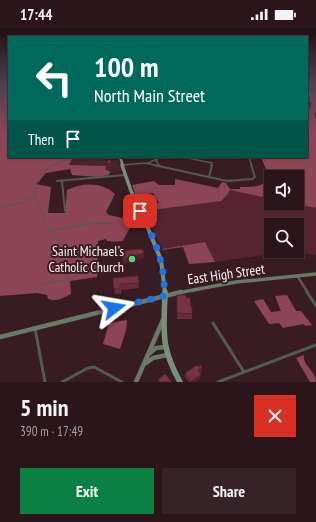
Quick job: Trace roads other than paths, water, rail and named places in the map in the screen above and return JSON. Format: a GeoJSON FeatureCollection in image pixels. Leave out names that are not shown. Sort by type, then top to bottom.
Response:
{"type":"FeatureCollection","features":[{"type":"Feature","properties":{"kind":"main road"},"geometry":{"type":"LineString","coordinates":[[120,158],[132,194],[158,249],[164,273],[163,320],[165,347],[173,370],[180,382]]}},
{"type":"Feature","properties":{"kind":"main road","name":"East High Street"},"geometry":{"type":"LineString","coordinates":[[0,337],[164,296],[229,283],[316,274]]}},
{"type":"Feature","properties":{"kind":"main road"},"geometry":{"type":"LineString","coordinates":[[136,382],[163,320]]}},
{"type":"Feature","properties":{"kind":"main road"},"geometry":{"type":"LineString","coordinates":[[149,354],[156,348],[165,347]]}},
{"type":"Feature","properties":{"kind":"main road"},"geometry":{"type":"LineString","coordinates":[[145,364],[153,358],[167,355]]}},
{"type":"Feature","properties":{"kind":"street"},"geometry":{"type":"LineString","coordinates":[[122,165],[142,163],[158,158],[157,163],[161,167]]}},
{"type":"Feature","properties":{"kind":"street"},"geometry":{"type":"LineString","coordinates":[[188,158],[212,163],[209,177]]}},
{"type":"Feature","properties":{"kind":"street"},"geometry":{"type":"LineString","coordinates":[[142,163],[229,181],[254,178],[255,176],[248,158]]}},
{"type":"Feature","properties":{"kind":"street"},"geometry":{"type":"LineString","coordinates":[[57,181],[125,176]]}},
{"type":"Feature","properties":{"kind":"street"},"geometry":{"type":"LineString","coordinates":[[62,181],[65,211]]}},
{"type":"Feature","properties":{"kind":"street"},"geometry":{"type":"LineString","coordinates":[[298,276],[316,306]]}},
{"type":"Feature","properties":{"kind":"street"},"geometry":{"type":"LineString","coordinates":[[213,324],[244,372]]}},
{"type":"Feature","properties":{"kind":"street"},"geometry":{"type":"LineString","coordinates":[[35,328],[45,382]]}},
{"type":"Feature","properties":{"kind":"street"},"geometry":{"type":"LineString","coordinates":[[218,382],[316,345]]}},
{"type":"Feature","properties":{"kind":"street"},"geometry":{"type":"LineString","coordinates":[[62,382],[88,368],[94,367],[122,382]]}},
{"type":"Feature","properties":{"kind":"waterway"},"geometry":{"type":"LineString","coordinates":[[35,195],[37,185],[46,170],[67,158]]}},
{"type":"Feature","properties":{"kind":"waterway"},"geometry":{"type":"LineString","coordinates":[[0,207],[21,203],[35,195]]}},
{"type":"Feature","properties":{"kind":"waterway"},"geometry":{"type":"LineString","coordinates":[[35,195],[51,231]]}},
{"type":"Feature","properties":{"kind":"waterway"},"geometry":{"type":"LineString","coordinates":[[51,231],[93,223],[114,224]]}},
{"type":"Feature","properties":{"kind":"waterway"},"geometry":{"type":"LineString","coordinates":[[42,285],[72,278],[79,273],[78,254],[60,243],[51,231]]}},
{"type":"Feature","properties":{"kind":"place","name":"Saint Michael's Catholic Church"},"geometry":{"type":"Point","coordinates":[132,259]}}]}
